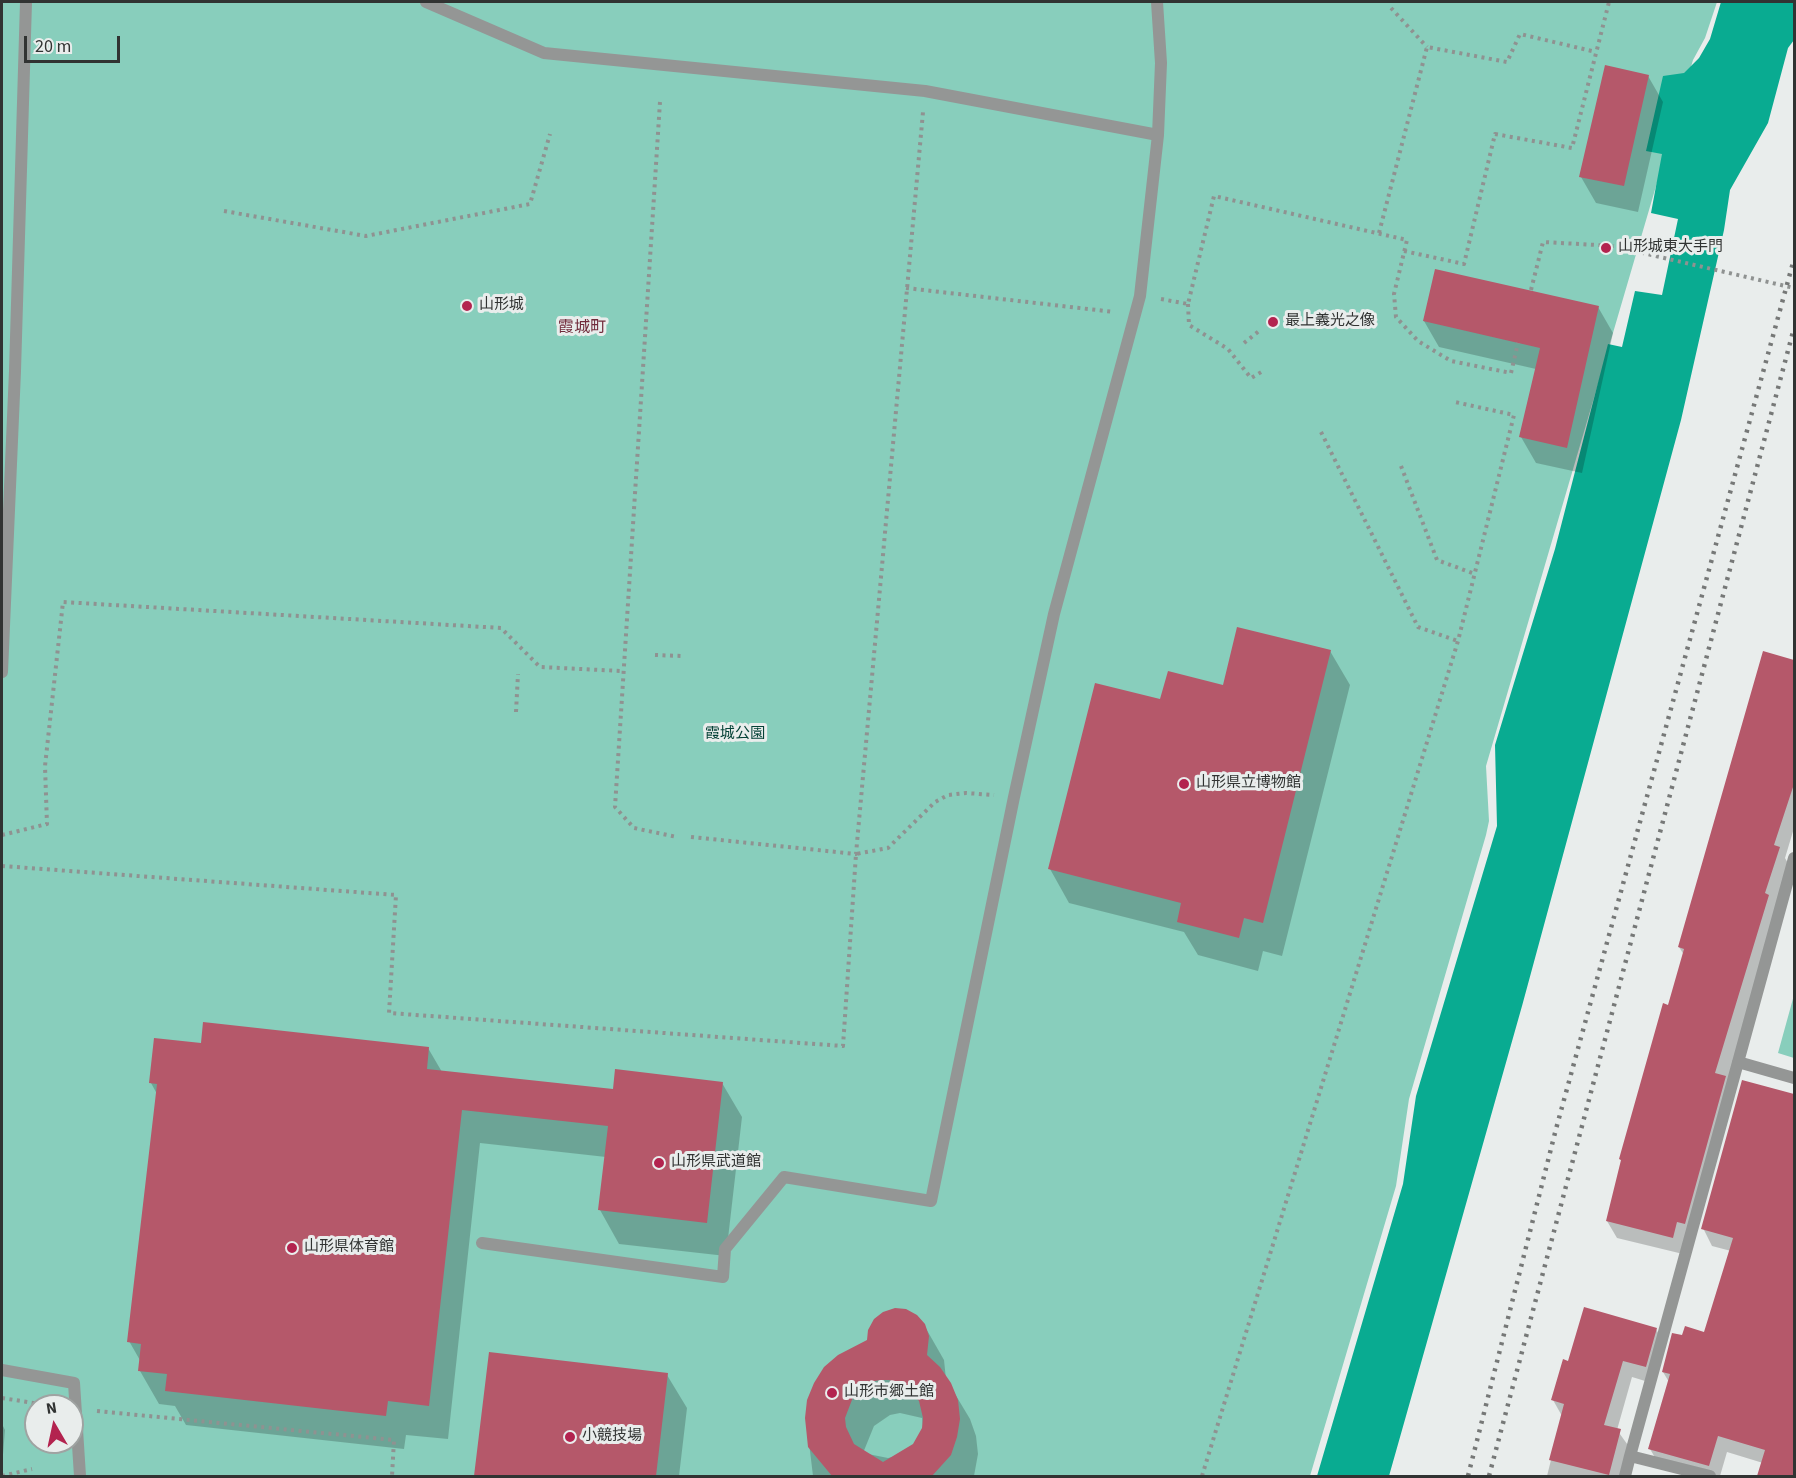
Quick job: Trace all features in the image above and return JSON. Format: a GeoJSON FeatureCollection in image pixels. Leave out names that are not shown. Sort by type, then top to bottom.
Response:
{"type":"FeatureCollection","features":[{"type":"Feature","properties":{"kind":"lane"},"geometry":{"type":"LineString","coordinates":[[2,672],[26,2]]}},
{"type":"Feature","properties":{"kind":"lane"},"geometry":{"type":"LineString","coordinates":[[426,2],[544,53],[925,91],[1158,135]]}},
{"type":"Feature","properties":{"kind":"lane"},"geometry":{"type":"LineString","coordinates":[[482,1243],[723,1276],[725,1249],[784,1177],[931,1201],[1054,614],[1140,296],[1158,135],[1161,63],[1157,2]]}},
{"type":"Feature","properties":{"kind":"lane"},"geometry":{"type":"LineString","coordinates":[[1624,1476],[1794,858]]}},
{"type":"Feature","properties":{"kind":"lane"},"geometry":{"type":"LineString","coordinates":[[1738,1062],[1794,1078]]}},
{"type":"Feature","properties":{"kind":"lane"},"geometry":{"type":"LineString","coordinates":[[2,1370],[74,1383],[75,1394]]}},
{"type":"Feature","properties":{"kind":"lane"},"geometry":{"type":"LineString","coordinates":[[79,1454],[80,1476]]}},
{"type":"Feature","properties":{"kind":"lane"},"geometry":{"type":"LineString","coordinates":[[1630,1456],[1710,1476]]}},
{"type":"Feature","properties":{"kind":"path"},"geometry":{"type":"LineString","coordinates":[[1404,251],[1464,264],[1495,134],[1572,148],[1609,2]]}},
{"type":"Feature","properties":{"kind":"path"},"geometry":{"type":"LineString","coordinates":[[1391,8],[1427,47],[1507,62],[1520,34],[1596,52]]}},
{"type":"Feature","properties":{"kind":"path"},"geometry":{"type":"LineString","coordinates":[[1379,233],[1427,47]]}},
{"type":"Feature","properties":{"kind":"path"},"geometry":{"type":"LineString","coordinates":[[2,866],[396,895],[389,1013],[843,1046],[856,854],[925,91]]}},
{"type":"Feature","properties":{"kind":"path"},"geometry":{"type":"LineString","coordinates":[[660,102],[615,807],[634,828],[677,837]]}},
{"type":"Feature","properties":{"kind":"path"},"geometry":{"type":"LineString","coordinates":[[224,211],[366,236],[530,204],[550,134]]}},
{"type":"Feature","properties":{"kind":"path"},"geometry":{"type":"LineString","coordinates":[[1263,371],[1251,378],[1228,349],[1189,325],[1188,304],[1214,196],[1407,240],[1394,294],[1396,317],[1418,341],[1451,361],[1511,373],[1518,343]]}},
{"type":"Feature","properties":{"kind":"path"},"geometry":{"type":"LineString","coordinates":[[1531,290],[1543,242],[1614,246]]}},
{"type":"Feature","properties":{"kind":"path"},"geometry":{"type":"LineString","coordinates":[[1634,251],[1794,288]]}},
{"type":"Feature","properties":{"kind":"path"},"geometry":{"type":"LineString","coordinates":[[906,288],[1134,314]]}},
{"type":"Feature","properties":{"kind":"path"},"geometry":{"type":"LineString","coordinates":[[1140,296],[1188,304]]}},
{"type":"Feature","properties":{"kind":"path"},"geometry":{"type":"LineString","coordinates":[[1244,343],[1259,331]]}},
{"type":"Feature","properties":{"kind":"path"},"geometry":{"type":"LineString","coordinates":[[1202,1476],[1458,641],[1514,415],[1455,402]]}},
{"type":"Feature","properties":{"kind":"path"},"geometry":{"type":"LineString","coordinates":[[1322,432],[1419,627],[1458,641]]}},
{"type":"Feature","properties":{"kind":"path"},"geometry":{"type":"LineString","coordinates":[[1401,466],[1437,560],[1475,574]]}},
{"type":"Feature","properties":{"kind":"path"},"geometry":{"type":"LineString","coordinates":[[2,835],[47,824],[45,766],[63,602],[501,628],[540,667],[622,671]]}},
{"type":"Feature","properties":{"kind":"path"},"geometry":{"type":"LineString","coordinates":[[655,655],[682,656]]}},
{"type":"Feature","properties":{"kind":"path"},"geometry":{"type":"LineString","coordinates":[[516,712],[518,674]]}},
{"type":"Feature","properties":{"kind":"path"},"geometry":{"type":"LineString","coordinates":[[691,837],[856,854],[888,848],[935,802],[948,795],[966,793],[1014,797]]}},
{"type":"Feature","properties":{"kind":"path"},"geometry":{"type":"LineString","coordinates":[[2,1398],[24,1401]]}},
{"type":"Feature","properties":{"kind":"path"},"geometry":{"type":"LineString","coordinates":[[84,1410],[394,1440],[392,1476]]}},
{"type":"Feature","properties":{"kind":"path"},"geometry":{"type":"LineString","coordinates":[[2,1476],[32,1469]]}},
{"type":"Feature","properties":{"kind":"green space","name":"霞城公園"},"geometry":{"type":"Polygon","coordinates":[[[2,2],[1717,2],[1705,38],[1693,60],[1486,766],[1489,821],[1486,835],[1409,1099],[1396,1186],[1310,1476],[2,1476],[2,2]]]}},
{"type":"Feature","properties":{"kind":"green space"},"geometry":{"type":"Polygon","coordinates":[[[1794,995],[1794,1058],[1778,1053],[1794,995]]]}},
{"type":"Feature","properties":{"kind":"shaded area"},"geometry":{"type":"Polygon","coordinates":[[[1721,2],[1794,2],[1794,40],[1788,48],[1768,123],[1730,190],[1724,230],[1681,420],[1522,1006],[1389,1476],[1317,1476],[1403,1184],[1416,1096],[1497,826],[1495,745],[1555,549],[1608,344],[1622,347],[1635,291],[1662,295],[1678,219],[1651,213],[1662,154],[1646,151],[1663,76],[1684,73],[1699,58],[1710,39],[1721,2]]]}},
{"type":"Feature","properties":{"kind":"building"},"geometry":{"type":"Polygon","coordinates":[[[1605,65],[1649,75],[1624,186],[1579,177],[1605,65]]]}},
{"type":"Feature","properties":{"kind":"building"},"geometry":{"type":"Polygon","coordinates":[[[1435,269],[1599,306],[1567,448],[1519,437],[1540,348],[1423,321],[1435,269]]]}},
{"type":"Feature","properties":{"kind":"building","name":"山形県立博物館"},"geometry":{"type":"Polygon","coordinates":[[[1237,627],[1331,650],[1263,923],[1244,918],[1239,938],[1177,922],[1181,903],[1048,869],[1095,683],[1160,699],[1168,671],[1223,685],[1237,627]]]}},
{"type":"Feature","properties":{"kind":"building"},"geometry":{"type":"Polygon","coordinates":[[[1763,651],[1794,660],[1794,784],[1774,845],[1780,847],[1765,893],[1769,895],[1715,1073],[1726,1076],[1685,1224],[1677,1222],[1673,1238],[1606,1221],[1621,1160],[1619,1159],[1663,1003],[1668,1005],[1684,949],[1678,947],[1763,651]]]}},
{"type":"Feature","properties":{"kind":"building","name":"山形県体育館"},"geometry":{"type":"Polygon","coordinates":[[[203,1022],[429,1047],[427,1069],[613,1089],[615,1069],[723,1082],[707,1223],[598,1210],[608,1126],[462,1110],[429,1406],[388,1401],[386,1416],[165,1391],[167,1374],[138,1371],[141,1344],[127,1342],[157,1084],[149,1083],[154,1038],[201,1043],[203,1022]]]}},
{"type":"Feature","properties":{"kind":"building"},"geometry":{"type":"Polygon","coordinates":[[[1742,1080],[1794,1094],[1794,1476],[1757,1476],[1765,1450],[1718,1436],[1709,1466],[1648,1449],[1670,1374],[1662,1372],[1672,1333],[1682,1335],[1685,1326],[1704,1332],[1733,1238],[1701,1229],[1742,1080]]]}},
{"type":"Feature","properties":{"kind":"building"},"geometry":{"type":"Polygon","coordinates":[[[1584,1307],[1657,1328],[1646,1367],[1623,1361],[1604,1425],[1621,1429],[1609,1475],[1549,1460],[1564,1404],[1551,1400],[1563,1359],[1568,1361],[1584,1307]]]}},
{"type":"Feature","properties":{"kind":"building","name":"山形市郷土館"},"geometry":{"type":"Polygon","coordinates":[[[895,1308],[906,1309],[917,1315],[925,1324],[929,1336],[927,1355],[940,1367],[951,1383],[958,1400],[960,1419],[957,1437],[951,1455],[932,1476],[832,1476],[808,1447],[805,1418],[807,1400],[824,1367],[838,1355],[867,1340],[868,1330],[874,1319],[883,1312],[895,1308]],[[889,1380],[870,1382],[855,1392],[845,1418],[846,1427],[854,1444],[883,1462],[913,1444],[922,1428],[923,1418],[919,1401],[906,1386],[889,1380]]]}},
{"type":"Feature","properties":{"kind":"building","name":"小競技場"},"geometry":{"type":"Polygon","coordinates":[[[489,1352],[668,1373],[656,1476],[474,1476],[489,1352]]]}},
{"type":"Feature","properties":{"kind":"railway"},"geometry":{"type":"LineString","coordinates":[[1468,1476],[1556,1129],[1794,259]]}},
{"type":"Feature","properties":{"kind":"railway"},"geometry":{"type":"LineString","coordinates":[[1489,1476],[1794,328]]}},
{"type":"Feature","properties":{"kind":"place","name":"山形城東大手門"},"geometry":{"type":"Point","coordinates":[1606,248]}},
{"type":"Feature","properties":{"kind":"place","name":"山形城"},"geometry":{"type":"Point","coordinates":[467,306]}},
{"type":"Feature","properties":{"kind":"place","name":"最上義光之像"},"geometry":{"type":"Point","coordinates":[1273,322]}},
{"type":"Feature","properties":{"kind":"place","name":"山形県立博物館"},"geometry":{"type":"Point","coordinates":[1184,784]}},
{"type":"Feature","properties":{"kind":"place","name":"山形県武道館"},"geometry":{"type":"Point","coordinates":[659,1163]}},
{"type":"Feature","properties":{"kind":"place","name":"山形県体育館"},"geometry":{"type":"Point","coordinates":[292,1248]}},
{"type":"Feature","properties":{"kind":"place","name":"山形市郷土館"},"geometry":{"type":"Point","coordinates":[832,1393]}},
{"type":"Feature","properties":{"kind":"place","name":"小競技場"},"geometry":{"type":"Point","coordinates":[570,1437]}},
{"type":"Feature","properties":{"kind":"district","name":"霞城町"},"geometry":{"type":"Point","coordinates":[582,328]}}]}
